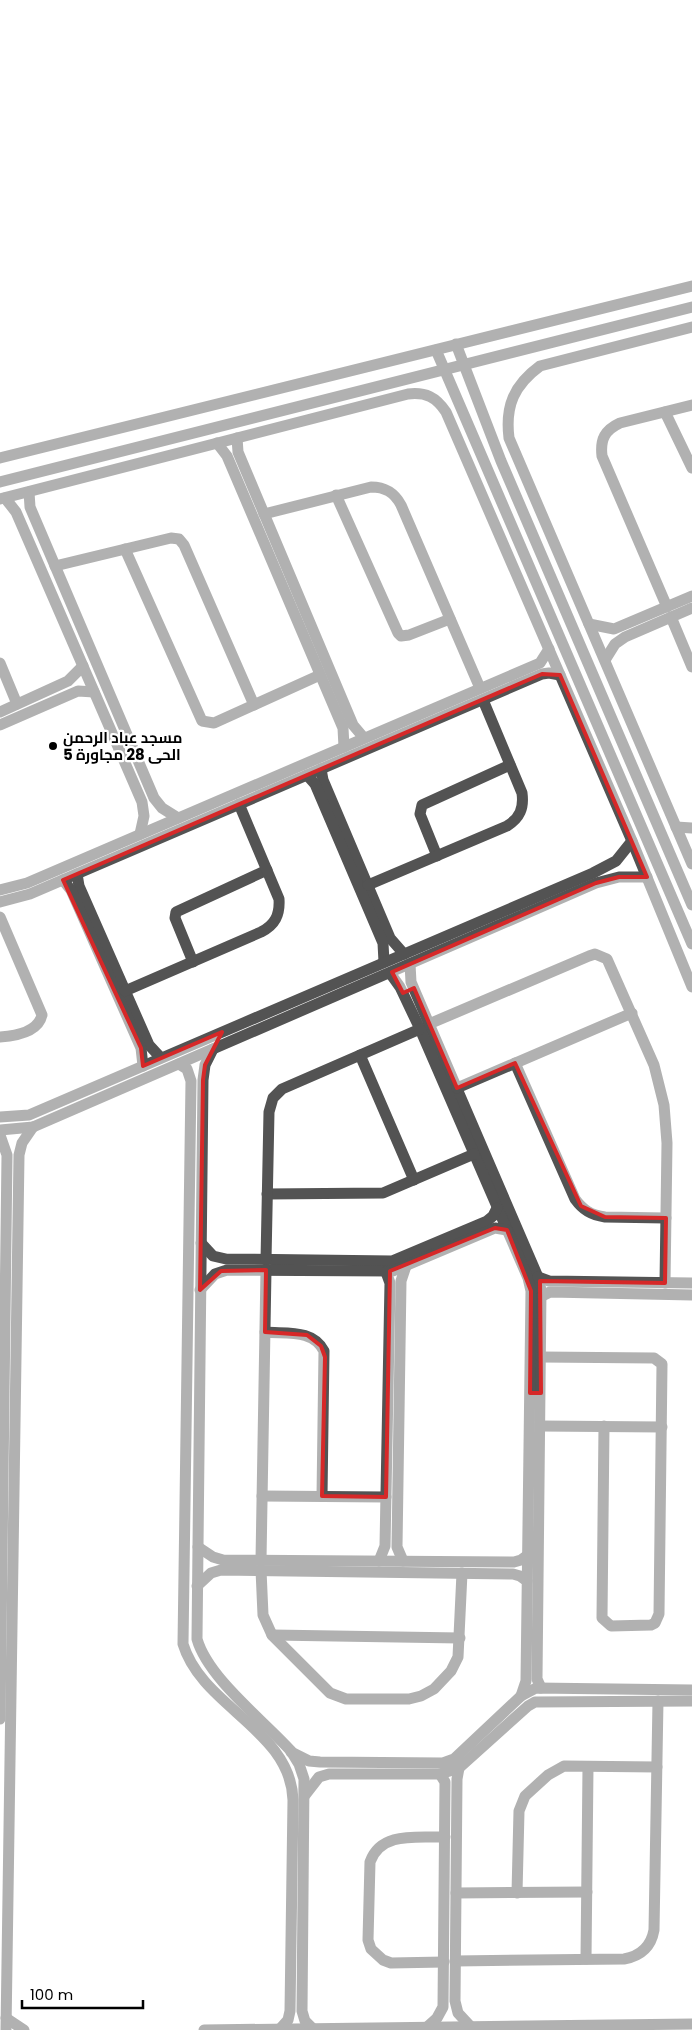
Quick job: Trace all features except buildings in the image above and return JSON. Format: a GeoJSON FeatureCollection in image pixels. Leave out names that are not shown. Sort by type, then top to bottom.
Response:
{"type":"FeatureCollection","features":[{"type":"Feature","properties":{"kind":"street"},"geometry":{"type":"LineString","coordinates":[[0,458],[692,286]]}},
{"type":"Feature","properties":{"kind":"street"},"geometry":{"type":"LineString","coordinates":[[0,482],[692,307]]}},
{"type":"Feature","properties":{"kind":"street"},"geometry":{"type":"LineString","coordinates":[[691,858],[683,844],[509,438],[507,421],[509,404],[516,389],[526,376],[540,366],[692,327]]}},
{"type":"Feature","properties":{"kind":"street"},"geometry":{"type":"LineString","coordinates":[[456,344],[501,461],[692,905]]}},
{"type":"Feature","properties":{"kind":"street"},"geometry":{"type":"LineString","coordinates":[[436,350],[692,944]]}},
{"type":"Feature","properties":{"kind":"street"},"geometry":{"type":"LineString","coordinates":[[2,499],[408,394],[419,392],[440,402],[632,841],[692,987]]}},
{"type":"Feature","properties":{"kind":"street"},"geometry":{"type":"LineString","coordinates":[[692,405],[611,427],[604,435],[601,446],[602,456],[692,667]]}},
{"type":"Feature","properties":{"kind":"street"},"geometry":{"type":"LineString","coordinates":[[665,412],[692,468]]}},
{"type":"Feature","properties":{"kind":"street"},"geometry":{"type":"LineString","coordinates":[[237,438],[238,452],[264,514],[353,724],[364,738]]}},
{"type":"Feature","properties":{"kind":"street"},"geometry":{"type":"LineString","coordinates":[[217,443],[227,456],[344,732],[344,747]]}},
{"type":"Feature","properties":{"kind":"street"},"geometry":{"type":"LineString","coordinates":[[486,469],[492,463],[501,461]]}},
{"type":"Feature","properties":{"kind":"street"},"geometry":{"type":"LineString","coordinates":[[264,514],[371,486],[379,486],[393,493],[401,505],[522,793],[523,803],[518,816],[507,826],[368,885]]}},
{"type":"Feature","properties":{"kind":"street"},"geometry":{"type":"LineString","coordinates":[[29,492],[30,507],[154,798],[162,808],[178,818]]}},
{"type":"Feature","properties":{"kind":"street"},"geometry":{"type":"LineString","coordinates":[[336,495],[398,633],[401,636],[409,635],[450,619]]}},
{"type":"Feature","properties":{"kind":"street"},"geometry":{"type":"LineString","coordinates":[[2,499],[16,512],[142,802],[144,816],[140,834]]}},
{"type":"Feature","properties":{"kind":"street"},"geometry":{"type":"LineString","coordinates":[[55,566],[171,538],[182,542],[254,705]]}},
{"type":"Feature","properties":{"kind":"street"},"geometry":{"type":"LineString","coordinates":[[125,549],[199,718],[205,723],[214,723],[320,675]]}},
{"type":"Feature","properties":{"kind":"street"},"geometry":{"type":"LineString","coordinates":[[605,660],[615,644],[692,596]]}},
{"type":"Feature","properties":{"kind":"street"},"geometry":{"type":"LineString","coordinates":[[589,624],[614,629],[669,612],[692,608]]}},
{"type":"Feature","properties":{"kind":"street"},"geometry":{"type":"LineString","coordinates":[[0,902],[30,894],[321,769],[482,694],[540,662],[549,650]]}},
{"type":"Feature","properties":{"kind":"street"},"geometry":{"type":"LineString","coordinates":[[0,663],[17,704]]}},
{"type":"Feature","properties":{"kind":"street"},"geometry":{"type":"LineString","coordinates":[[0,712],[68,681],[83,666]]}},
{"type":"Feature","properties":{"kind":"street"},"geometry":{"type":"LineString","coordinates":[[0,890],[27,883],[364,738],[482,694],[546,673],[560,675]]}},
{"type":"Feature","properties":{"kind":"street"},"geometry":{"type":"LineString","coordinates":[[0,724],[78,691],[94,692]]}},
{"type":"Feature","properties":{"kind":"street"},"geometry":{"type":"LineString","coordinates":[[437,856],[420,814],[420,807],[510,765]]}},
{"type":"Feature","properties":{"kind":"street"},"geometry":{"type":"LineString","coordinates":[[321,769],[323,780],[390,938],[404,954]]}},
{"type":"Feature","properties":{"kind":"street"},"geometry":{"type":"LineString","coordinates":[[307,775],[315,784],[383,943],[387,968],[408,990],[424,1026],[474,1154],[531,1290],[535,1393],[527,1581],[526,1681],[521,1696]]}},
{"type":"Feature","properties":{"kind":"street"},"geometry":{"type":"LineString","coordinates":[[125,991],[261,932],[274,922],[278,915],[279,899],[239,804]]}},
{"type":"Feature","properties":{"kind":"street"},"geometry":{"type":"LineString","coordinates":[[676,827],[692,828]]}},
{"type":"Feature","properties":{"kind":"street"},"geometry":{"type":"LineString","coordinates":[[0,1130],[33,1127],[324,1001],[387,968],[404,954],[607,866],[624,852],[632,841]]}},
{"type":"Feature","properties":{"kind":"street"},"geometry":{"type":"LineString","coordinates":[[668,850],[683,844]]}},
{"type":"Feature","properties":{"kind":"street"},"geometry":{"type":"LineString","coordinates":[[193,962],[175,918],[176,912],[267,870]]}},
{"type":"Feature","properties":{"kind":"street"},"geometry":{"type":"LineString","coordinates":[[77,874],[79,886],[149,1045],[161,1058]]}},
{"type":"Feature","properties":{"kind":"street"},"geometry":{"type":"LineString","coordinates":[[0,1117],[29,1115],[319,990],[387,968],[410,964],[596,883],[619,877],[647,877]]}},
{"type":"Feature","properties":{"kind":"street"},"geometry":{"type":"LineString","coordinates":[[62,880],[71,890],[141,1048],[143,1066]]}},
{"type":"Feature","properties":{"kind":"street"},"geometry":{"type":"LineString","coordinates":[[0,917],[42,1015],[38,1025],[34,1028],[0,1037]]}},
{"type":"Feature","properties":{"kind":"street"},"geometry":{"type":"LineString","coordinates":[[462,1573],[459,1652],[454,1666],[434,1689],[426,1694],[409,1699],[346,1699],[330,1693],[272,1635],[263,1614],[261,1565],[268,1112],[273,1098],[282,1089],[424,1026],[595,954],[602,955],[611,964],[632,1013],[655,1069],[664,1104],[667,1143],[665,1283]]}},
{"type":"Feature","properties":{"kind":"street"},"geometry":{"type":"LineString","coordinates":[[408,990],[410,964]]}},
{"type":"Feature","properties":{"kind":"street"},"geometry":{"type":"LineString","coordinates":[[319,990],[324,1001]]}},
{"type":"Feature","properties":{"kind":"street"},"geometry":{"type":"LineString","coordinates":[[457,1088],[632,1013]]}},
{"type":"Feature","properties":{"kind":"street"},"geometry":{"type":"LineString","coordinates":[[424,1026],[457,1088],[538,1277],[542,1296],[541,1357],[535,1393],[540,1426],[537,1679],[542,1688]]}},
{"type":"Feature","properties":{"kind":"street"},"geometry":{"type":"LineString","coordinates":[[213,1049],[205,1065],[203,1080],[196,1627],[201,1650],[214,1670],[290,1751],[301,1772],[305,1794],[302,2012],[305,2021],[313,2029]]}},
{"type":"Feature","properties":{"kind":"street"},"geometry":{"type":"LineString","coordinates":[[360,1055],[414,1180]]}},
{"type":"Feature","properties":{"kind":"street"},"geometry":{"type":"LineString","coordinates":[[516,1063],[575,1200],[580,1206],[596,1216],[666,1218]]}},
{"type":"Feature","properties":{"kind":"street"},"geometry":{"type":"LineString","coordinates":[[179,1064],[187,1070],[191,1081],[182,1631],[187,1657],[193,1669],[283,1762],[292,1787],[290,2011],[288,2020],[280,2029]]}},
{"type":"Feature","properties":{"kind":"street"},"geometry":{"type":"LineString","coordinates":[[0,1719],[1,1599],[19,1155],[22,1143],[33,1127]]}},
{"type":"Feature","properties":{"kind":"street"},"geometry":{"type":"LineString","coordinates":[[0,1135],[7,1155],[9,1422],[5,1749],[6,2030]]}},
{"type":"Feature","properties":{"kind":"street"},"geometry":{"type":"LineString","coordinates":[[267,1194],[378,1194],[474,1154]]}},
{"type":"Feature","properties":{"kind":"street"},"geometry":{"type":"LineString","coordinates":[[200,1290],[210,1278],[221,1271],[266,1265],[396,1260],[487,1221],[498,1208]]}},
{"type":"Feature","properties":{"kind":"street"},"geometry":{"type":"LineString","coordinates":[[201,1244],[208,1252],[220,1259],[266,1265],[386,1272],[406,1266],[492,1230],[498,1228],[507,1230]]}},
{"type":"Feature","properties":{"kind":"street"},"geometry":{"type":"LineString","coordinates":[[403,1561],[396,1547],[400,1281],[406,1266]]}},
{"type":"Feature","properties":{"kind":"street"},"geometry":{"type":"LineString","coordinates":[[379,1561],[384,1550],[386,1497],[390,1283],[386,1272]]}},
{"type":"Feature","properties":{"kind":"street"},"geometry":{"type":"LineString","coordinates":[[538,1277],[549,1281],[692,1284]]}},
{"type":"Feature","properties":{"kind":"street"},"geometry":{"type":"LineString","coordinates":[[542,1296],[550,1292],[692,1294]]}},
{"type":"Feature","properties":{"kind":"street"},"geometry":{"type":"LineString","coordinates":[[265,1332],[307,1334],[318,1341],[324,1351],[322,1496]]}},
{"type":"Feature","properties":{"kind":"street"},"geometry":{"type":"LineString","coordinates":[[541,1357],[658,1359],[662,1367],[658,1619],[651,1625],[611,1626],[604,1622],[601,1614],[604,1426]]}},
{"type":"Feature","properties":{"kind":"street"},"geometry":{"type":"LineString","coordinates":[[540,1426],[662,1427]]}},
{"type":"Feature","properties":{"kind":"street"},"geometry":{"type":"LineString","coordinates":[[262,1496],[386,1497]]}},
{"type":"Feature","properties":{"kind":"street"},"geometry":{"type":"LineString","coordinates":[[198,1547],[218,1559],[261,1565],[517,1574],[527,1581]]}},
{"type":"Feature","properties":{"kind":"street"},"geometry":{"type":"LineString","coordinates":[[197,1586],[216,1570],[261,1565],[379,1561],[514,1562],[528,1555]]}},
{"type":"Feature","properties":{"kind":"street"},"geometry":{"type":"LineString","coordinates":[[272,1635],[460,1638]]}},
{"type":"Feature","properties":{"kind":"street"},"geometry":{"type":"LineString","coordinates":[[290,1751],[304,1759],[320,1762],[447,1762],[456,1757],[521,1696],[530,1690],[542,1688],[692,1690]]}},
{"type":"Feature","properties":{"kind":"street"},"geometry":{"type":"LineString","coordinates":[[445,1837],[394,1839],[386,1841],[373,1852],[370,1862],[368,1940],[376,1955],[391,1963],[632,1958],[646,1949],[653,1937],[658,1701]]}},
{"type":"Feature","properties":{"kind":"street"},"geometry":{"type":"LineString","coordinates":[[305,1794],[319,1777],[329,1774],[440,1774],[459,1768],[528,1706],[535,1702],[692,1701]]}},
{"type":"Feature","properties":{"kind":"street"},"geometry":{"type":"LineString","coordinates":[[240,1717],[249,1708]]}},
{"type":"Feature","properties":{"kind":"street"},"geometry":{"type":"LineString","coordinates":[[516,1893],[519,1811],[525,1796],[558,1768],[588,1766],[657,1768]]}},
{"type":"Feature","properties":{"kind":"street"},"geometry":{"type":"LineString","coordinates":[[586,1959],[588,1766]]}},
{"type":"Feature","properties":{"kind":"street"},"geometry":{"type":"LineString","coordinates":[[449,1961],[456,1893],[457,1779],[459,1768]]}},
{"type":"Feature","properties":{"kind":"street"},"geometry":{"type":"LineString","coordinates":[[426,2027],[449,2001],[445,1782],[440,1774]]}},
{"type":"Feature","properties":{"kind":"street"},"geometry":{"type":"LineString","coordinates":[[456,1893],[587,1892]]}},
{"type":"Feature","properties":{"kind":"street"},"geometry":{"type":"LineString","coordinates":[[449,2001],[471,2027]]}},
{"type":"Feature","properties":{"kind":"street"},"geometry":{"type":"LineString","coordinates":[[6,2018],[24,2030]]}},
{"type":"Feature","properties":{"kind":"street"},"geometry":{"type":"LineString","coordinates":[[204,2030],[692,2024]]}},
{"type":"Feature","properties":{"kind":"highlighted area"},"geometry":{"type":"Polygon","coordinates":[[[542,674],[560,675],[647,877],[619,877],[596,883],[392,972],[403,993],[414,988],[457,1088],[515,1063],[581,1206],[605,1217],[666,1218],[665,1283],[540,1281],[541,1393],[530,1393],[531,1291],[507,1230],[495,1228],[390,1271],[386,1497],[322,1496],[325,1357],[321,1346],[307,1335],[265,1332],[266,1270],[221,1271],[200,1290],[203,1080],[205,1065],[222,1032],[143,1066],[141,1048],[63,880],[542,674]]]}},
{"type":"Feature","properties":{"kind":"place","name":"مسجد عباد الرحمن الحى 28 مجاورة 5"},"geometry":{"type":"Point","coordinates":[53,746]}}]}
